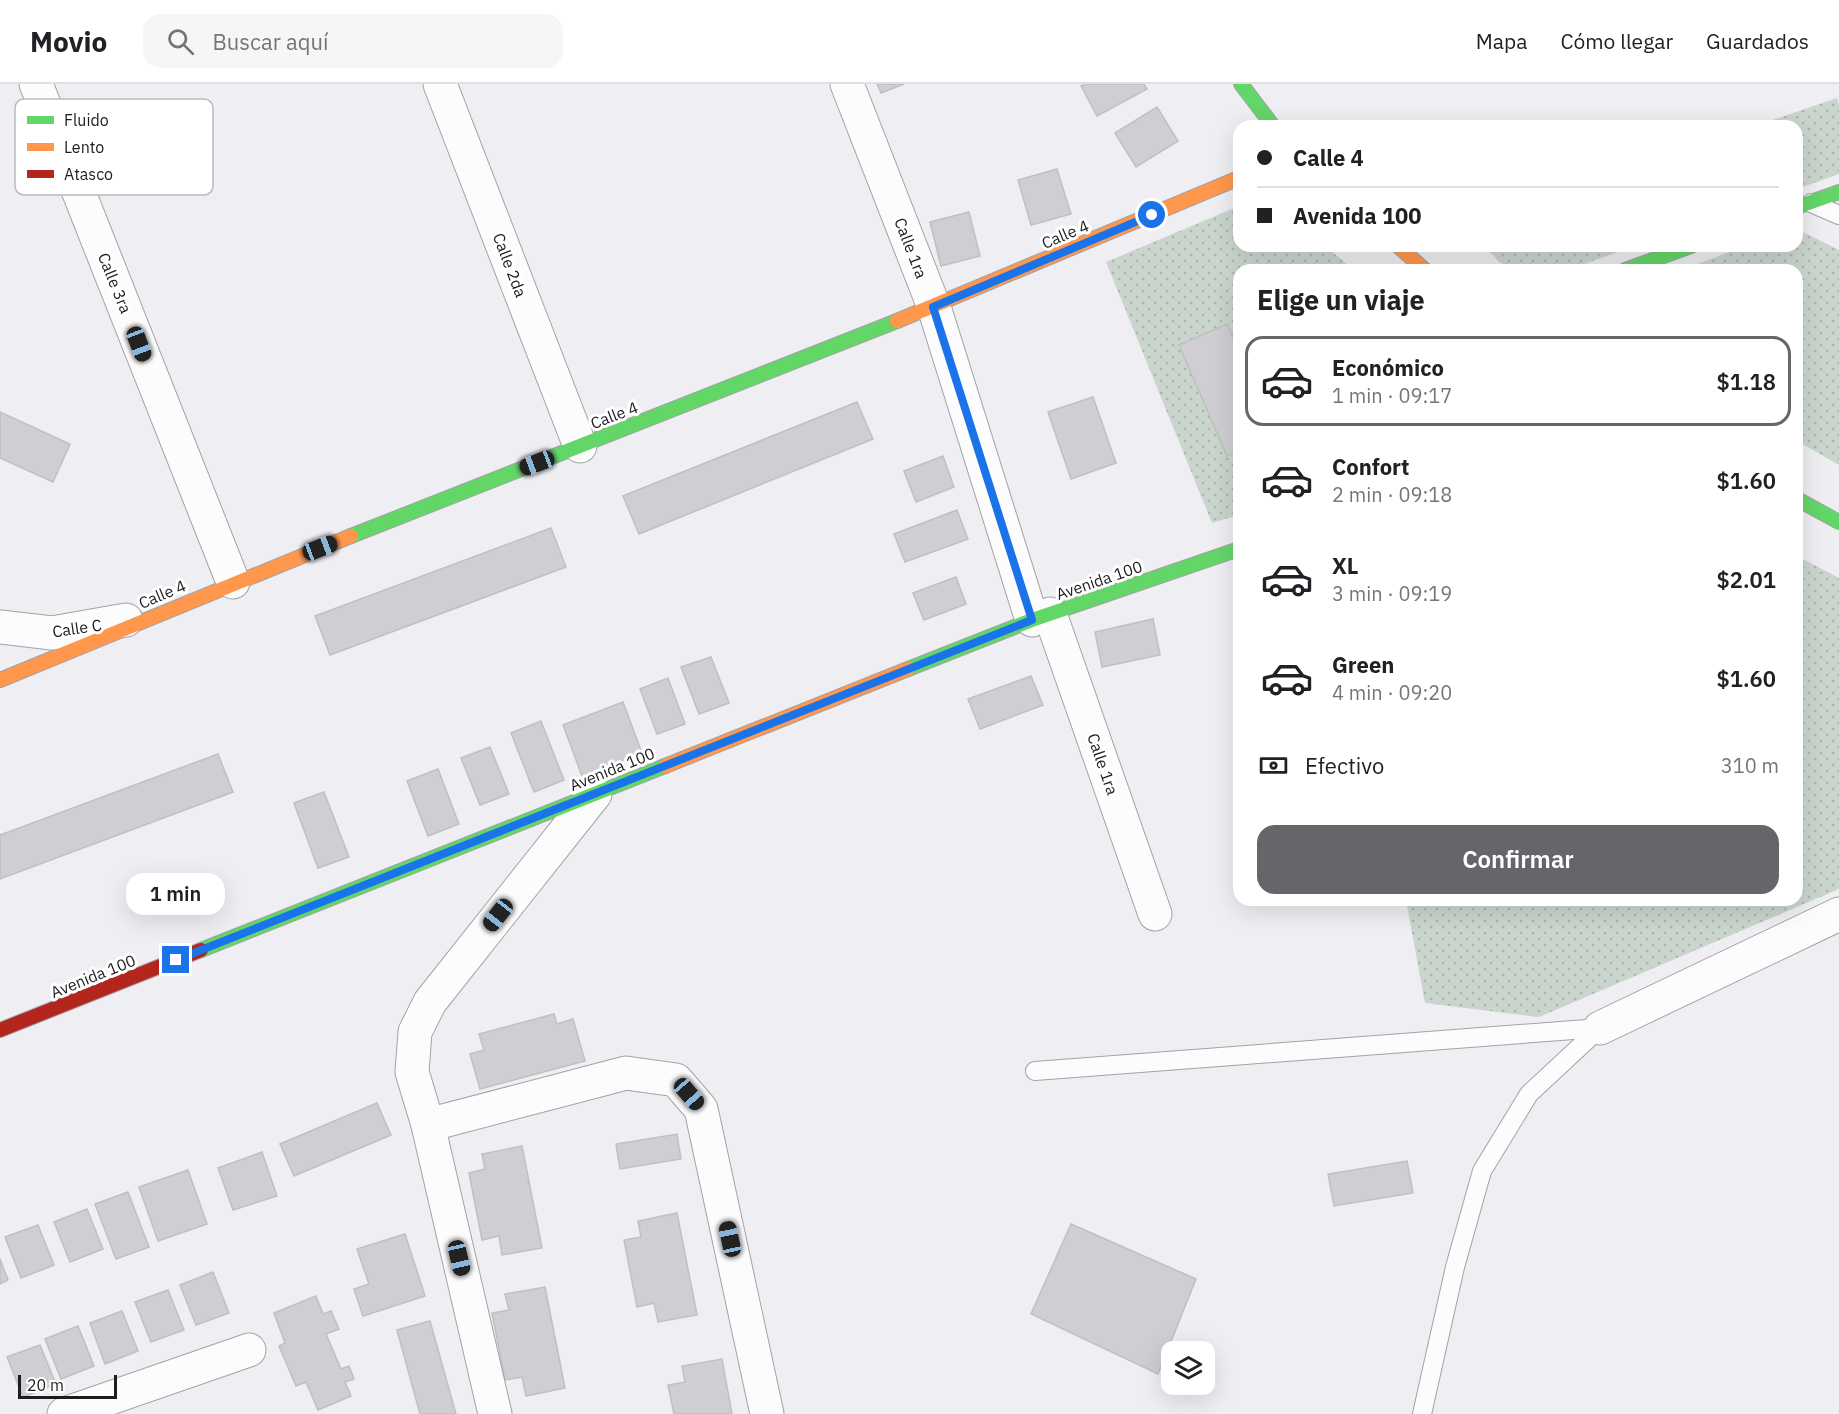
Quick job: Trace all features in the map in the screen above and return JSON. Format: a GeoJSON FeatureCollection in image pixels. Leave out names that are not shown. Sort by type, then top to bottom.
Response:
{"type":"FeatureCollection","features":[{"type":"Feature","properties":{"kind":"street","name":"Calle 3ra"},"geometry":{"type":"LineString","coordinates":[[36,84],[42,99]]}},
{"type":"Feature","properties":{"kind":"street","name":"Calle 2da"},"geometry":{"type":"LineString","coordinates":[[440,84],[580,446]]}},
{"type":"Feature","properties":{"kind":"street","name":"Calle 1ra"},"geometry":{"type":"LineString","coordinates":[[847,84],[933,307],[1041,617],[1155,914]]}},
{"type":"Feature","properties":{"kind":"street"},"geometry":{"type":"LineString","coordinates":[[1241,84],[1268,120]]}},
{"type":"Feature","properties":{"kind":"street","name":"Calle 4"},"geometry":{"type":"LineString","coordinates":[[0,680],[233,582],[933,307],[1233,181]]}},
{"type":"Feature","properties":{"kind":"street"},"geometry":{"type":"LineString","coordinates":[[1803,205],[1839,192]]}},
{"type":"Feature","properties":{"kind":"street","name":"Calle 3ra"},"geometry":{"type":"LineString","coordinates":[[80,195],[233,582]]}},
{"type":"Feature","properties":{"kind":"street"},"geometry":{"type":"LineString","coordinates":[[1405,252],[1418,264]]}},
{"type":"Feature","properties":{"kind":"street"},"geometry":{"type":"LineString","coordinates":[[1642,264],[1674,252]]}},
{"type":"Feature","properties":{"kind":"street"},"geometry":{"type":"LineString","coordinates":[[1803,502],[1839,522]]}},
{"type":"Feature","properties":{"kind":"street","name":"Avenida 100"},"geometry":{"type":"LineString","coordinates":[[0,1030],[1041,617],[1233,551]]}},
{"type":"Feature","properties":{"kind":"street","name":"Calle C"},"geometry":{"type":"LineString","coordinates":[[0,627],[52,633],[153,616]]}},
{"type":"Feature","properties":{"kind":"street"},"geometry":{"type":"LineString","coordinates":[[495,1414],[428,1125],[412,1072],[415,1032],[430,1002],[595,794]]}},
{"type":"Feature","properties":{"kind":"street"},"geometry":{"type":"LineString","coordinates":[[1600,1028],[1839,914]]}},
{"type":"Feature","properties":{"kind":"street"},"geometry":{"type":"LineString","coordinates":[[428,1125],[626,1073],[676,1080],[701,1108],[768,1414]]}},
{"type":"Feature","properties":{"kind":"street"},"geometry":{"type":"LineString","coordinates":[[64,1414],[249,1350]]}},
{"type":"Feature","properties":{"kind":"lane"},"geometry":{"type":"LineString","coordinates":[[1803,205],[1839,215]]}},
{"type":"Feature","properties":{"kind":"lane"},"geometry":{"type":"LineString","coordinates":[[1035,1071],[1600,1028]]}},
{"type":"Feature","properties":{"kind":"lane"},"geometry":{"type":"LineString","coordinates":[[1422,1414],[1455,1267],[1482,1171],[1529,1094],[1600,1028]]}},
{"type":"Feature","properties":{"kind":"shaded area"},"geometry":{"type":"Polygon","coordinates":[[[1837,98],[1839,105],[1839,174],[1803,187],[1803,120],[1773,120],[1837,98]]]}},
{"type":"Feature","properties":{"kind":"shaded area"},"geometry":{"type":"Polygon","coordinates":[[[1233,209],[1233,252],[1332,252],[1347,264],[1233,264],[1233,517],[1212,523],[1106,262],[1233,209]]]}},
{"type":"Feature","properties":{"kind":"shaded area"},"geometry":{"type":"Polygon","coordinates":[[[1803,232],[1839,250],[1839,465],[1803,444],[1803,264],[1698,264],[1729,252],[1803,252],[1803,232]]]}},
{"type":"Feature","properties":{"kind":"shaded area"},"geometry":{"type":"Polygon","coordinates":[[[1490,252],[1618,252],[1584,264],[1503,264],[1490,252]]]}},
{"type":"Feature","properties":{"kind":"shaded area"},"geometry":{"type":"Polygon","coordinates":[[[1803,559],[1839,578],[1839,889],[1803,904],[1803,559]]]}},
{"type":"Feature","properties":{"kind":"shaded area"},"geometry":{"type":"Polygon","coordinates":[[[1407,906],[1799,906],[1539,1017],[1425,1003],[1407,906]]]}},
{"type":"Feature","properties":{"kind":"building"},"geometry":{"type":"Polygon","coordinates":[[[877,84],[904,84],[881,93],[877,84]]]}},
{"type":"Feature","properties":{"kind":"building"},"geometry":{"type":"Polygon","coordinates":[[[1086,84],[1144,84],[1147,89],[1097,116],[1081,86],[1086,84]]]}},
{"type":"Feature","properties":{"kind":"building"},"geometry":{"type":"Polygon","coordinates":[[[1157,107],[1178,141],[1136,167],[1115,133],[1157,107]]]}},
{"type":"Feature","properties":{"kind":"building"},"geometry":{"type":"Polygon","coordinates":[[[1057,169],[1071,214],[1031,225],[1018,180],[1057,169]]]}},
{"type":"Feature","properties":{"kind":"building"},"geometry":{"type":"Polygon","coordinates":[[[969,212],[980,256],[941,266],[930,222],[969,212]]]}},
{"type":"Feature","properties":{"kind":"building"},"geometry":{"type":"Polygon","coordinates":[[[1227,324],[1233,338],[1233,454],[1227,456],[1179,345],[1227,324]]]}},
{"type":"Feature","properties":{"kind":"building"},"geometry":{"type":"Polygon","coordinates":[[[1093,397],[1116,463],[1071,479],[1048,412],[1093,397]]]}},
{"type":"Feature","properties":{"kind":"building"},"geometry":{"type":"Polygon","coordinates":[[[857,402],[873,439],[639,534],[623,496],[857,402]]]}},
{"type":"Feature","properties":{"kind":"building"},"geometry":{"type":"Polygon","coordinates":[[[0,412],[70,444],[53,482],[0,458],[0,412]]]}},
{"type":"Feature","properties":{"kind":"building"},"geometry":{"type":"Polygon","coordinates":[[[943,456],[954,487],[916,502],[904,471],[943,456]]]}},
{"type":"Feature","properties":{"kind":"building"},"geometry":{"type":"Polygon","coordinates":[[[957,510],[968,539],[905,562],[894,534],[957,510]]]}},
{"type":"Feature","properties":{"kind":"building"},"geometry":{"type":"Polygon","coordinates":[[[551,528],[566,567],[330,655],[315,616],[551,528]]]}},
{"type":"Feature","properties":{"kind":"building"},"geometry":{"type":"Polygon","coordinates":[[[956,577],[966,604],[924,620],[913,593],[956,577]]]}},
{"type":"Feature","properties":{"kind":"building"},"geometry":{"type":"Polygon","coordinates":[[[1153,619],[1160,655],[1102,667],[1095,632],[1153,619]]]}},
{"type":"Feature","properties":{"kind":"building"},"geometry":{"type":"Polygon","coordinates":[[[711,657],[729,703],[699,714],[681,667],[711,657]]]}},
{"type":"Feature","properties":{"kind":"building"},"geometry":{"type":"Polygon","coordinates":[[[1031,676],[1043,705],[980,729],[968,699],[1031,676]]]}},
{"type":"Feature","properties":{"kind":"building"},"geometry":{"type":"Polygon","coordinates":[[[668,678],[685,724],[657,734],[640,689],[668,678]]]}},
{"type":"Feature","properties":{"kind":"building"},"geometry":{"type":"Polygon","coordinates":[[[623,702],[642,753],[582,776],[563,725],[623,702]]]}},
{"type":"Feature","properties":{"kind":"building"},"geometry":{"type":"Polygon","coordinates":[[[541,721],[564,780],[534,792],[511,733],[541,721]]]}},
{"type":"Feature","properties":{"kind":"building"},"geometry":{"type":"Polygon","coordinates":[[[490,747],[509,794],[480,805],[461,758],[490,747]]]}},
{"type":"Feature","properties":{"kind":"building"},"geometry":{"type":"Polygon","coordinates":[[[218,754],[233,792],[0,879],[0,835],[218,754]]]}},
{"type":"Feature","properties":{"kind":"building"},"geometry":{"type":"Polygon","coordinates":[[[438,769],[459,824],[428,836],[407,781],[438,769]]]}},
{"type":"Feature","properties":{"kind":"building"},"geometry":{"type":"Polygon","coordinates":[[[324,792],[349,857],[318,868],[294,803],[324,792]]]}},
{"type":"Feature","properties":{"kind":"building"},"geometry":{"type":"Polygon","coordinates":[[[554,1014],[557,1024],[573,1019],[585,1061],[480,1089],[470,1054],[484,1050],[479,1034],[554,1014]]]}},
{"type":"Feature","properties":{"kind":"building"},"geometry":{"type":"Polygon","coordinates":[[[377,1103],[391,1135],[294,1176],[280,1144],[377,1103]]]}},
{"type":"Feature","properties":{"kind":"building"},"geometry":{"type":"Polygon","coordinates":[[[677,1134],[681,1159],[620,1169],[616,1144],[677,1134]]]}},
{"type":"Feature","properties":{"kind":"building"},"geometry":{"type":"Polygon","coordinates":[[[522,1146],[542,1248],[502,1255],[499,1236],[482,1240],[469,1173],[485,1169],[482,1154],[522,1146]]]}},
{"type":"Feature","properties":{"kind":"building"},"geometry":{"type":"Polygon","coordinates":[[[262,1152],[277,1196],[233,1210],[218,1168],[262,1152]]]}},
{"type":"Feature","properties":{"kind":"building"},"geometry":{"type":"Polygon","coordinates":[[[1407,1161],[1413,1193],[1334,1206],[1328,1174],[1407,1161]]]}},
{"type":"Feature","properties":{"kind":"building"},"geometry":{"type":"Polygon","coordinates":[[[188,1170],[207,1224],[158,1241],[139,1187],[188,1170]]]}},
{"type":"Feature","properties":{"kind":"building"},"geometry":{"type":"Polygon","coordinates":[[[128,1192],[149,1247],[116,1259],[95,1204],[128,1192]]]}},
{"type":"Feature","properties":{"kind":"building"},"geometry":{"type":"Polygon","coordinates":[[[87,1209],[103,1249],[70,1262],[54,1222],[87,1209]]]}},
{"type":"Feature","properties":{"kind":"building"},"geometry":{"type":"Polygon","coordinates":[[[677,1213],[697,1315],[658,1322],[654,1303],[637,1307],[624,1240],[641,1237],[638,1221],[677,1213]]]}},
{"type":"Feature","properties":{"kind":"building"},"geometry":{"type":"Polygon","coordinates":[[[1071,1224],[1196,1279],[1171,1341],[1161,1341],[1161,1366],[1158,1374],[1031,1314],[1071,1224]]]}},
{"type":"Feature","properties":{"kind":"building"},"geometry":{"type":"Polygon","coordinates":[[[38,1225],[54,1265],[21,1278],[5,1237],[38,1225]]]}},
{"type":"Feature","properties":{"kind":"building"},"geometry":{"type":"Polygon","coordinates":[[[405,1234],[425,1296],[363,1316],[354,1289],[369,1284],[357,1249],[405,1234]]]}},
{"type":"Feature","properties":{"kind":"building"},"geometry":{"type":"Polygon","coordinates":[[[0,1259],[8,1280],[0,1284],[0,1259]]]}},
{"type":"Feature","properties":{"kind":"building"},"geometry":{"type":"Polygon","coordinates":[[[213,1272],[229,1313],[196,1325],[180,1285],[213,1272]]]}},
{"type":"Feature","properties":{"kind":"building"},"geometry":{"type":"Polygon","coordinates":[[[545,1287],[565,1388],[526,1396],[522,1377],[505,1380],[492,1313],[509,1310],[505,1294],[545,1287]]]}},
{"type":"Feature","properties":{"kind":"building"},"geometry":{"type":"Polygon","coordinates":[[[168,1290],[184,1330],[151,1342],[135,1302],[168,1290]]]}},
{"type":"Feature","properties":{"kind":"building"},"geometry":{"type":"Polygon","coordinates":[[[316,1296],[323,1314],[331,1311],[339,1329],[326,1334],[341,1369],[349,1366],[354,1379],[345,1382],[351,1396],[318,1410],[306,1382],[296,1386],[279,1346],[285,1343],[274,1313],[316,1296]]]}},
{"type":"Feature","properties":{"kind":"building"},"geometry":{"type":"Polygon","coordinates":[[[122,1311],[138,1351],[105,1364],[90,1323],[122,1311]]]}},
{"type":"Feature","properties":{"kind":"building"},"geometry":{"type":"Polygon","coordinates":[[[430,1321],[456,1414],[420,1414],[397,1330],[430,1321]]]}},
{"type":"Feature","properties":{"kind":"building"},"geometry":{"type":"Polygon","coordinates":[[[78,1326],[94,1366],[61,1379],[45,1339],[78,1326]]]}},
{"type":"Feature","properties":{"kind":"building"},"geometry":{"type":"Polygon","coordinates":[[[40,1345],[56,1384],[23,1397],[7,1357],[40,1345]]]}},
{"type":"Feature","properties":{"kind":"building"},"geometry":{"type":"Polygon","coordinates":[[[722,1359],[732,1414],[674,1414],[668,1385],[685,1382],[682,1366],[722,1359]]]}},
{"type":"Feature","properties":{"kind":"traffic: fast"},"geometry":{"type":"LineString","coordinates":[[1241,84],[1268,120]]}},
{"type":"Feature","properties":{"kind":"traffic: fast"},"geometry":{"type":"LineString","coordinates":[[1803,205],[1839,192]]}},
{"type":"Feature","properties":{"kind":"traffic: fast"},"geometry":{"type":"LineString","coordinates":[[1642,264],[1674,252]]}},
{"type":"Feature","properties":{"kind":"traffic: fast"},"geometry":{"type":"LineString","coordinates":[[351,536],[897,321]]}},
{"type":"Feature","properties":{"kind":"traffic: fast"},"geometry":{"type":"LineString","coordinates":[[1803,502],[1839,522]]}},
{"type":"Feature","properties":{"kind":"traffic: fast"},"geometry":{"type":"LineString","coordinates":[[908,669],[1032,620],[1233,551]]}},
{"type":"Feature","properties":{"kind":"traffic: fast"},"geometry":{"type":"LineString","coordinates":[[201,950],[665,766]]}},
{"type":"Feature","properties":{"kind":"traffic: slow"},"geometry":{"type":"LineString","coordinates":[[897,321],[1233,181]]}},
{"type":"Feature","properties":{"kind":"traffic: slow"},"geometry":{"type":"LineString","coordinates":[[1405,252],[1418,264]]}},
{"type":"Feature","properties":{"kind":"traffic: slow"},"geometry":{"type":"LineString","coordinates":[[0,680],[351,536]]}},
{"type":"Feature","properties":{"kind":"traffic: slow"},"geometry":{"type":"LineString","coordinates":[[665,766],[908,669]]}},
{"type":"Feature","properties":{"kind":"traffic: jam"},"geometry":{"type":"LineString","coordinates":[[0,1030],[201,950]]}},
{"type":"Feature","properties":{"kind":"route"},"geometry":{"type":"LineString","coordinates":[[176,960],[1032,620],[933,307],[1152,215]]}}]}
